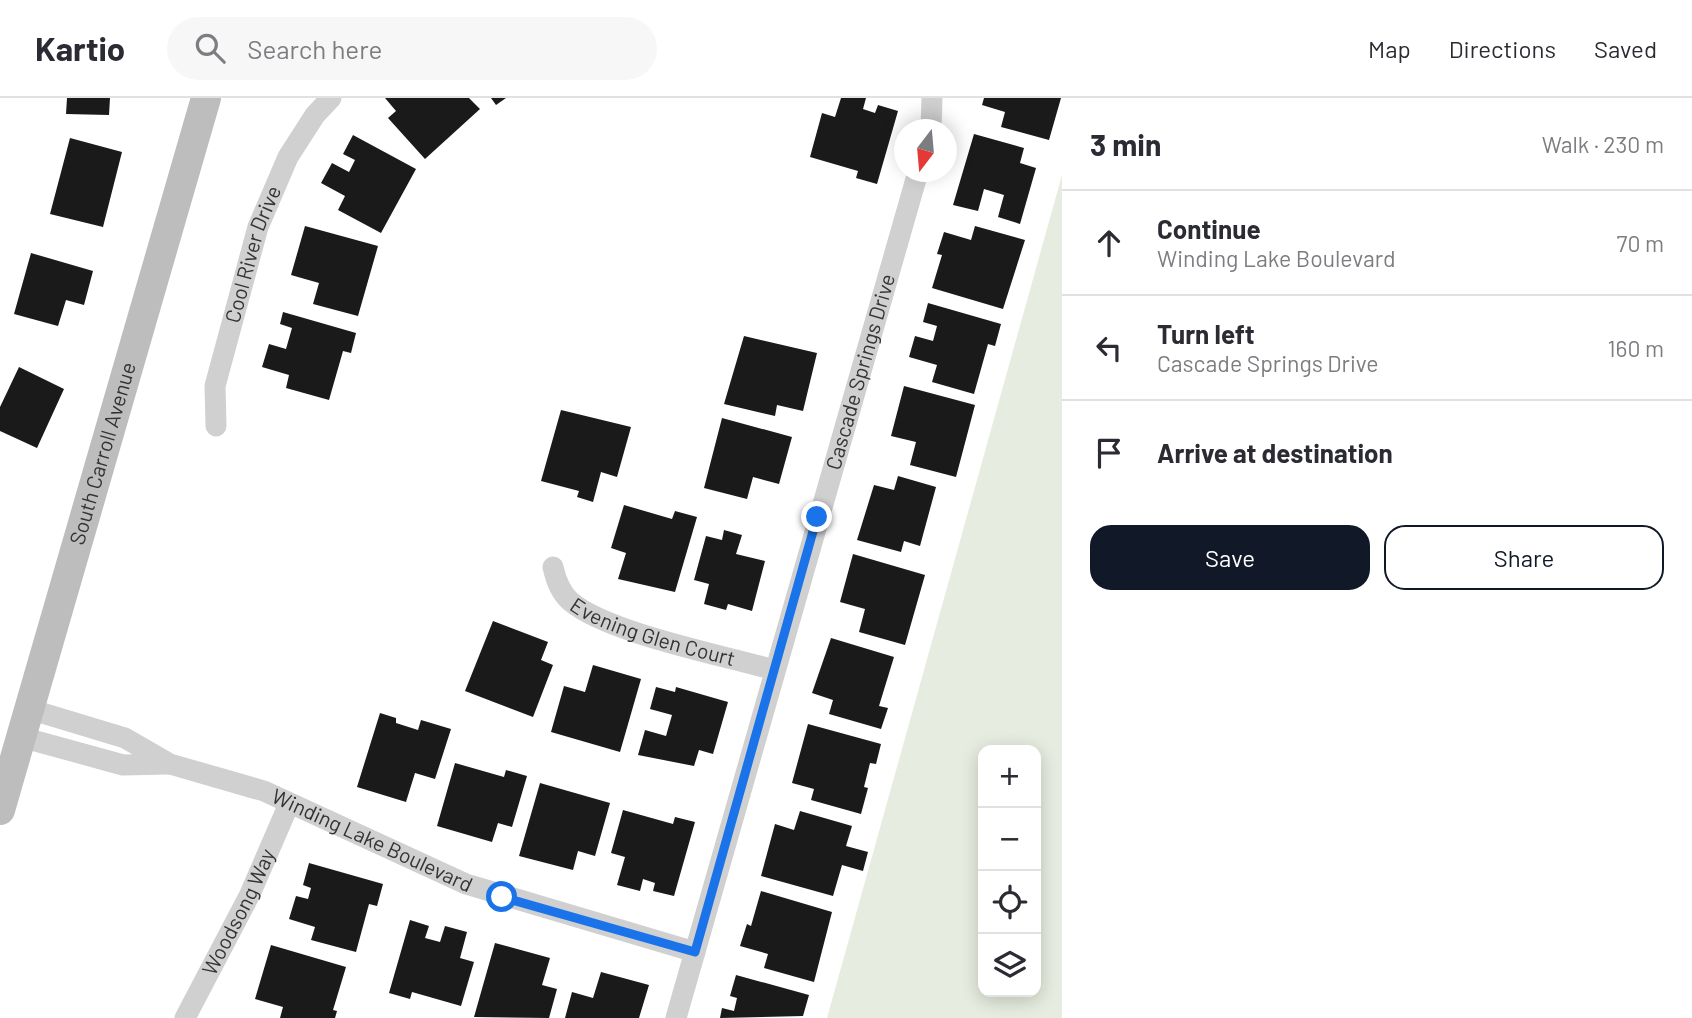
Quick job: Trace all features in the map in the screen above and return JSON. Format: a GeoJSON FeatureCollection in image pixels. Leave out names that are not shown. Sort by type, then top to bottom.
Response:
{"type":"FeatureCollection","features":[{"type":"Feature","properties":{"kind":"main road","name":"South Carroll Avenue"},"geometry":{"type":"LineString","coordinates":[[0,810],[206,98]]}},
{"type":"Feature","properties":{"kind":"street","name":"Cool River Drive"},"geometry":{"type":"LineString","coordinates":[[216,426],[215,386],[258,227],[288,157],[315,115],[331,98]]}},
{"type":"Feature","properties":{"kind":"street"},"geometry":{"type":"LineString","coordinates":[[931,119],[932,98]]}},
{"type":"Feature","properties":{"kind":"street","name":"Cascade Springs Drive"},"geometry":{"type":"LineString","coordinates":[[677,1018],[915,182]]}},
{"type":"Feature","properties":{"kind":"street","name":"Evening Glen Court"},"geometry":{"type":"LineString","coordinates":[[553,568],[561,590],[569,600],[602,620],[774,670]]}},
{"type":"Feature","properties":{"kind":"street","name":"Winding Lake Boulevard"},"geometry":{"type":"LineString","coordinates":[[29,709],[125,738],[170,764],[264,792],[466,884],[695,952]]}},
{"type":"Feature","properties":{"kind":"street","name":"Winding Lake Boulevard"},"geometry":{"type":"LineString","coordinates":[[21,737],[123,765],[170,764]]}},
{"type":"Feature","properties":{"kind":"street","name":"Woodsong Way"},"geometry":{"type":"LineString","coordinates":[[185,1018],[250,894],[289,804]]}},
{"type":"Feature","properties":{"kind":"shaded area"},"geometry":{"type":"Polygon","coordinates":[[[1062,175],[1062,1018],[827,1018],[1062,175]]]}},
{"type":"Feature","properties":{"kind":"building"},"geometry":{"type":"Polygon","coordinates":[[[67,98],[110,98],[109,115],[66,114],[67,98]]]}},
{"type":"Feature","properties":{"kind":"building"},"geometry":{"type":"Polygon","coordinates":[[[385,98],[469,98],[480,109],[425,159],[388,118],[396,111],[385,98]]]}},
{"type":"Feature","properties":{"kind":"building"},"geometry":{"type":"Polygon","coordinates":[[[491,98],[506,98],[496,105],[491,98]]]}},
{"type":"Feature","properties":{"kind":"building"},"geometry":{"type":"Polygon","coordinates":[[[841,98],[866,98],[863,109],[875,113],[878,105],[898,111],[877,184],[856,178],[858,171],[810,157],[822,113],[835,117],[841,98]]]}},
{"type":"Feature","properties":{"kind":"building"},"geometry":{"type":"Polygon","coordinates":[[[984,98],[1061,98],[1049,140],[1001,127],[1005,112],[982,105],[984,98]]]}},
{"type":"Feature","properties":{"kind":"building"},"geometry":{"type":"Polygon","coordinates":[[[974,134],[1024,148],[1020,163],[1036,168],[1020,224],[998,217],[1004,195],[984,189],[978,211],[953,205],[974,134]]]}},
{"type":"Feature","properties":{"kind":"building"},"geometry":{"type":"Polygon","coordinates":[[[353,135],[416,169],[381,233],[338,210],[345,196],[321,183],[332,163],[349,172],[355,160],[343,154],[353,135]]]}},
{"type":"Feature","properties":{"kind":"building"},"geometry":{"type":"Polygon","coordinates":[[[70,138],[122,152],[103,227],[50,214],[70,138]]]}},
{"type":"Feature","properties":{"kind":"building"},"geometry":{"type":"Polygon","coordinates":[[[305,226],[378,246],[358,316],[313,304],[319,283],[291,275],[305,226]]]}},
{"type":"Feature","properties":{"kind":"building"},"geometry":{"type":"Polygon","coordinates":[[[975,226],[1025,240],[1003,309],[932,288],[942,255],[937,254],[944,232],[971,240],[975,226]]]}},
{"type":"Feature","properties":{"kind":"building"},"geometry":{"type":"Polygon","coordinates":[[[31,253],[93,271],[84,305],[66,300],[58,326],[14,314],[31,253]]]}},
{"type":"Feature","properties":{"kind":"building"},"geometry":{"type":"Polygon","coordinates":[[[928,303],[1001,324],[995,346],[988,344],[974,394],[932,382],[937,365],[909,357],[915,336],[933,341],[937,326],[923,322],[928,303]]]}},
{"type":"Feature","properties":{"kind":"building"},"geometry":{"type":"Polygon","coordinates":[[[283,312],[356,333],[351,353],[343,351],[329,400],[286,388],[289,375],[262,367],[269,344],[286,349],[292,328],[280,324],[283,312]]]}},
{"type":"Feature","properties":{"kind":"building"},"geometry":{"type":"Polygon","coordinates":[[[744,336],[817,353],[803,411],[777,405],[775,416],[724,404],[744,336]]]}},
{"type":"Feature","properties":{"kind":"building"},"geometry":{"type":"Polygon","coordinates":[[[19,367],[64,389],[37,448],[0,431],[0,407],[19,367]]]}},
{"type":"Feature","properties":{"kind":"building"},"geometry":{"type":"Polygon","coordinates":[[[904,386],[975,405],[956,477],[910,465],[916,442],[891,436],[904,386]]]}},
{"type":"Feature","properties":{"kind":"building"},"geometry":{"type":"Polygon","coordinates":[[[561,410],[631,427],[617,477],[601,472],[593,502],[577,497],[579,491],[541,481],[561,410]]]}},
{"type":"Feature","properties":{"kind":"building"},"geometry":{"type":"Polygon","coordinates":[[[722,418],[792,437],[779,484],[753,477],[747,499],[704,488],[722,418]]]}},
{"type":"Feature","properties":{"kind":"building"},"geometry":{"type":"Polygon","coordinates":[[[898,476],[936,487],[920,546],[904,541],[901,552],[857,540],[874,485],[894,490],[898,476]]]}},
{"type":"Feature","properties":{"kind":"building"},"geometry":{"type":"Polygon","coordinates":[[[624,505],[672,519],[675,511],[697,517],[675,592],[618,579],[626,553],[611,548],[624,505]]]}},
{"type":"Feature","properties":{"kind":"building"},"geometry":{"type":"Polygon","coordinates":[[[724,530],[742,535],[736,554],[765,561],[752,611],[728,604],[726,610],[704,604],[709,584],[694,580],[706,536],[722,540],[724,530]]]}},
{"type":"Feature","properties":{"kind":"building"},"geometry":{"type":"Polygon","coordinates":[[[853,554],[925,575],[905,645],[859,632],[865,609],[840,602],[853,554]]]}},
{"type":"Feature","properties":{"kind":"building"},"geometry":{"type":"Polygon","coordinates":[[[493,621],[548,642],[541,660],[553,665],[533,717],[465,691],[493,621]]]}},
{"type":"Feature","properties":{"kind":"building"},"geometry":{"type":"Polygon","coordinates":[[[831,638],[894,657],[879,706],[888,708],[881,729],[829,714],[833,700],[812,693],[831,638]]]}},
{"type":"Feature","properties":{"kind":"building"},"geometry":{"type":"Polygon","coordinates":[[[593,665],[641,679],[620,752],[551,732],[564,686],[585,692],[593,665]]]}},
{"type":"Feature","properties":{"kind":"building"},"geometry":{"type":"Polygon","coordinates":[[[656,687],[675,692],[676,687],[728,702],[713,754],[699,750],[694,766],[638,755],[645,730],[666,736],[672,715],[650,709],[656,687]]]}},
{"type":"Feature","properties":{"kind":"building"},"geometry":{"type":"Polygon","coordinates":[[[380,713],[396,718],[396,723],[418,730],[421,720],[451,729],[435,779],[415,773],[406,802],[357,787],[380,713]]]}},
{"type":"Feature","properties":{"kind":"building"},"geometry":{"type":"Polygon","coordinates":[[[808,724],[881,744],[876,764],[870,763],[864,787],[868,788],[861,814],[811,800],[814,789],[792,783],[808,724]]]}},
{"type":"Feature","properties":{"kind":"building"},"geometry":{"type":"Polygon","coordinates":[[[455,763],[504,777],[506,770],[527,776],[512,827],[498,823],[492,842],[437,826],[455,763]]]}},
{"type":"Feature","properties":{"kind":"building"},"geometry":{"type":"Polygon","coordinates":[[[540,783],[610,803],[595,856],[578,851],[573,870],[519,856],[540,783]]]}},
{"type":"Feature","properties":{"kind":"building"},"geometry":{"type":"Polygon","coordinates":[[[623,810],[673,824],[675,817],[695,822],[674,896],[653,891],[655,883],[643,879],[640,891],[617,885],[625,857],[611,853],[623,810]]]}},
{"type":"Feature","properties":{"kind":"building"},"geometry":{"type":"Polygon","coordinates":[[[800,811],[852,826],[846,846],[868,852],[863,871],[842,865],[833,896],[761,876],[775,824],[794,830],[800,811]]]}},
{"type":"Feature","properties":{"kind":"building"},"geometry":{"type":"Polygon","coordinates":[[[309,863],[383,884],[377,906],[369,904],[356,952],[311,940],[315,927],[289,919],[296,896],[308,899],[311,888],[303,885],[309,863]]]}},
{"type":"Feature","properties":{"kind":"building"},"geometry":{"type":"Polygon","coordinates":[[[761,891],[832,912],[814,982],[764,968],[768,954],[740,946],[747,924],[751,926],[761,891]]]}},
{"type":"Feature","properties":{"kind":"building"},"geometry":{"type":"Polygon","coordinates":[[[410,920],[429,926],[425,938],[440,942],[445,926],[467,932],[460,958],[474,962],[461,1006],[412,992],[410,999],[389,993],[410,920]]]}},
{"type":"Feature","properties":{"kind":"building"},"geometry":{"type":"Polygon","coordinates":[[[495,943],[550,958],[542,985],[557,989],[549,1018],[474,1017],[495,943]]]}},
{"type":"Feature","properties":{"kind":"building"},"geometry":{"type":"Polygon","coordinates":[[[271,945],[346,967],[333,1010],[337,1011],[335,1018],[280,1018],[283,1007],[255,999],[271,945]]]}},
{"type":"Feature","properties":{"kind":"building"},"geometry":{"type":"Polygon","coordinates":[[[601,972],[649,985],[639,1018],[565,1018],[572,992],[593,998],[601,972]]]}},
{"type":"Feature","properties":{"kind":"building"},"geometry":{"type":"Polygon","coordinates":[[[736,975],[809,995],[803,1016],[720,1018],[722,1008],[734,1011],[737,998],[730,996],[736,975]]]}},
{"type":"Feature","properties":{"kind":"route"},"geometry":{"type":"LineString","coordinates":[[502,897],[695,952],[817,517]]}}]}
